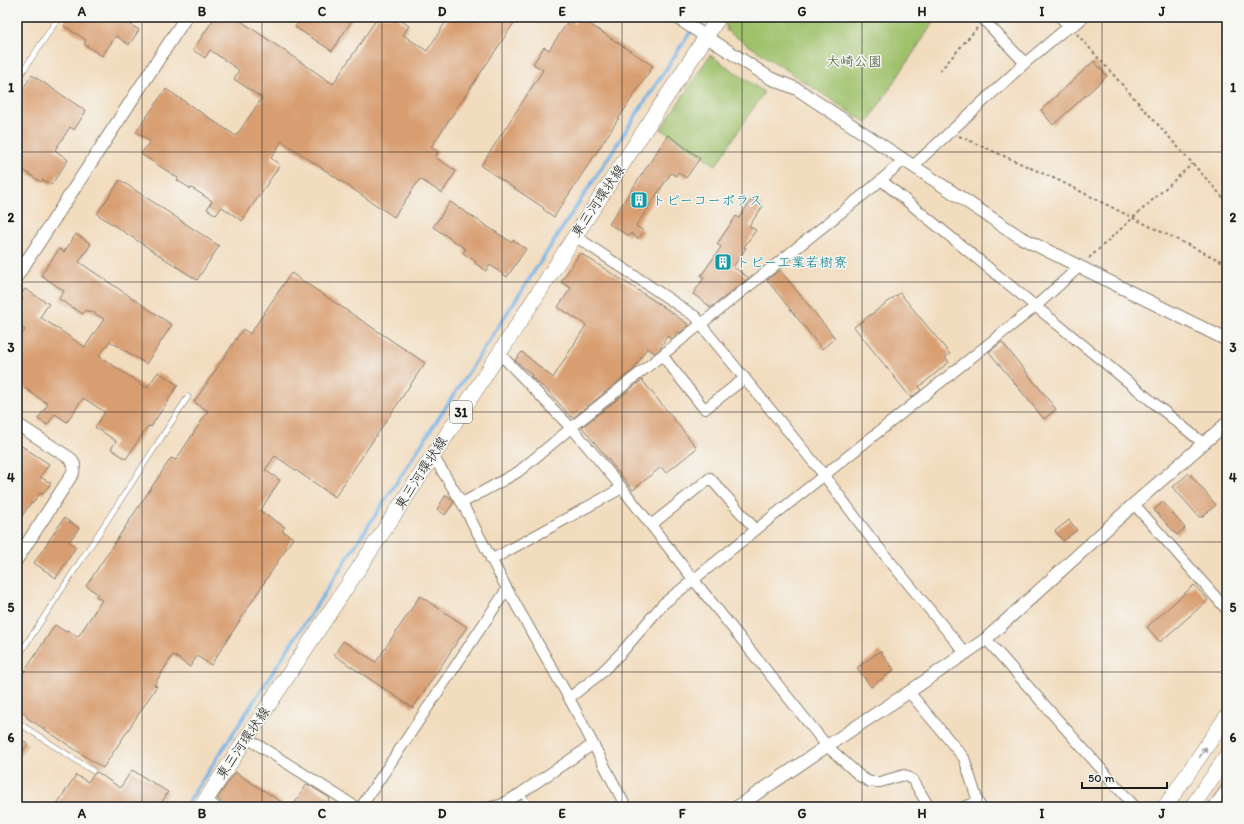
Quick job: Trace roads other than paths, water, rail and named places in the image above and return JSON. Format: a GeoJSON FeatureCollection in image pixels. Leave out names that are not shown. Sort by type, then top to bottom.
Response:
{"type":"FeatureCollection","features":[{"type":"Feature","properties":{"kind":"main road","name":"東三河環状線"},"geometry":{"type":"LineString","coordinates":[[207,805],[247,738],[719,17]]}},
{"type":"Feature","properties":{"kind":"main road"},"geometry":{"type":"LineString","coordinates":[[1165,807],[1227,716]]}},
{"type":"Feature","properties":{"kind":"main road"},"geometry":{"type":"LineString","coordinates":[[1192,807],[1227,756]]}},
{"type":"Feature","properties":{"kind":"street"},"geometry":{"type":"LineString","coordinates":[[17,276],[186,17]]}},
{"type":"Feature","properties":{"kind":"street"},"geometry":{"type":"LineString","coordinates":[[676,17],[770,78],[797,89],[1020,237],[1227,340]]}},
{"type":"Feature","properties":{"kind":"street"},"geometry":{"type":"LineString","coordinates":[[1060,17],[1070,27]]}},
{"type":"Feature","properties":{"kind":"street"},"geometry":{"type":"LineString","coordinates":[[462,503],[518,472],[881,180],[909,163],[950,132],[1025,63],[1063,31],[1084,17]]}},
{"type":"Feature","properties":{"kind":"street"},"geometry":{"type":"LineString","coordinates":[[984,18],[1025,63]]}},
{"type":"Feature","properties":{"kind":"street"},"geometry":{"type":"LineString","coordinates":[[881,180],[1204,444]]}},
{"type":"Feature","properties":{"kind":"street"},"geometry":{"type":"LineString","coordinates":[[575,236],[696,317],[824,475],[870,537],[966,654]]}},
{"type":"Feature","properties":{"kind":"street"},"geometry":{"type":"LineString","coordinates":[[568,698],[600,674],[622,652],[663,604],[1036,306],[1079,267]]}},
{"type":"Feature","properties":{"kind":"street"},"geometry":{"type":"LineString","coordinates":[[499,353],[571,428],[622,488],[827,746],[862,777],[870,782],[880,782],[904,775],[913,780],[929,807]]}},
{"type":"Feature","properties":{"kind":"street"},"geometry":{"type":"LineString","coordinates":[[662,355],[705,409],[745,378]]}},
{"type":"Feature","properties":{"kind":"street"},"geometry":{"type":"LineString","coordinates":[[737,807],[966,654],[986,639],[1134,504],[1227,423]]}},
{"type":"Feature","properties":{"kind":"street"},"geometry":{"type":"LineString","coordinates":[[17,424],[71,459],[74,465],[73,473],[17,559]]}},
{"type":"Feature","properties":{"kind":"street"},"geometry":{"type":"LineString","coordinates":[[433,456],[462,503],[507,590],[568,698],[626,807]]}},
{"type":"Feature","properties":{"kind":"street"},"geometry":{"type":"LineString","coordinates":[[651,525],[710,478],[756,530]]}},
{"type":"Feature","properties":{"kind":"street"},"geometry":{"type":"LineString","coordinates":[[491,560],[622,488]]}},
{"type":"Feature","properties":{"kind":"street"},"geometry":{"type":"LineString","coordinates":[[1134,504],[1227,610]]}},
{"type":"Feature","properties":{"kind":"street"},"geometry":{"type":"LineString","coordinates":[[361,807],[507,590]]}},
{"type":"Feature","properties":{"kind":"street"},"geometry":{"type":"LineString","coordinates":[[986,639],[1135,807]]}},
{"type":"Feature","properties":{"kind":"street"},"geometry":{"type":"LineString","coordinates":[[909,692],[964,758],[980,804],[964,807]]}},
{"type":"Feature","properties":{"kind":"street"},"geometry":{"type":"LineString","coordinates":[[247,738],[356,807]]}},
{"type":"Feature","properties":{"kind":"street"},"geometry":{"type":"LineString","coordinates":[[492,807],[501,805],[521,793],[592,745]]}},
{"type":"Feature","properties":{"kind":"street"},"geometry":{"type":"LineString","coordinates":[[1213,807],[1227,788]]}},
{"type":"Feature","properties":{"kind":"lane"},"geometry":{"type":"LineString","coordinates":[[17,80],[58,17]]}},
{"type":"Feature","properties":{"kind":"lane"},"geometry":{"type":"LineString","coordinates":[[17,658],[188,397]]}},
{"type":"Feature","properties":{"kind":"lane"},"geometry":{"type":"LineString","coordinates":[[17,722],[93,770]]}},
{"type":"Feature","properties":{"kind":"lane"},"geometry":{"type":"LineString","coordinates":[[521,793],[531,807]]}},
{"type":"Feature","properties":{"kind":"waterway"},"geometry":{"type":"LineString","coordinates":[[185,807],[700,17]]}},
{"type":"Feature","properties":{"kind":"place","name":"トピーコーポラス"},"geometry":{"type":"Point","coordinates":[639,200]}},
{"type":"Feature","properties":{"kind":"place","name":"トピー工業若樹寮"},"geometry":{"type":"Point","coordinates":[723,262]}},
{"type":"Feature","properties":{"kind":"park label","name":"大崎公園"},"geometry":{"type":"Point","coordinates":[854,61]}}]}
